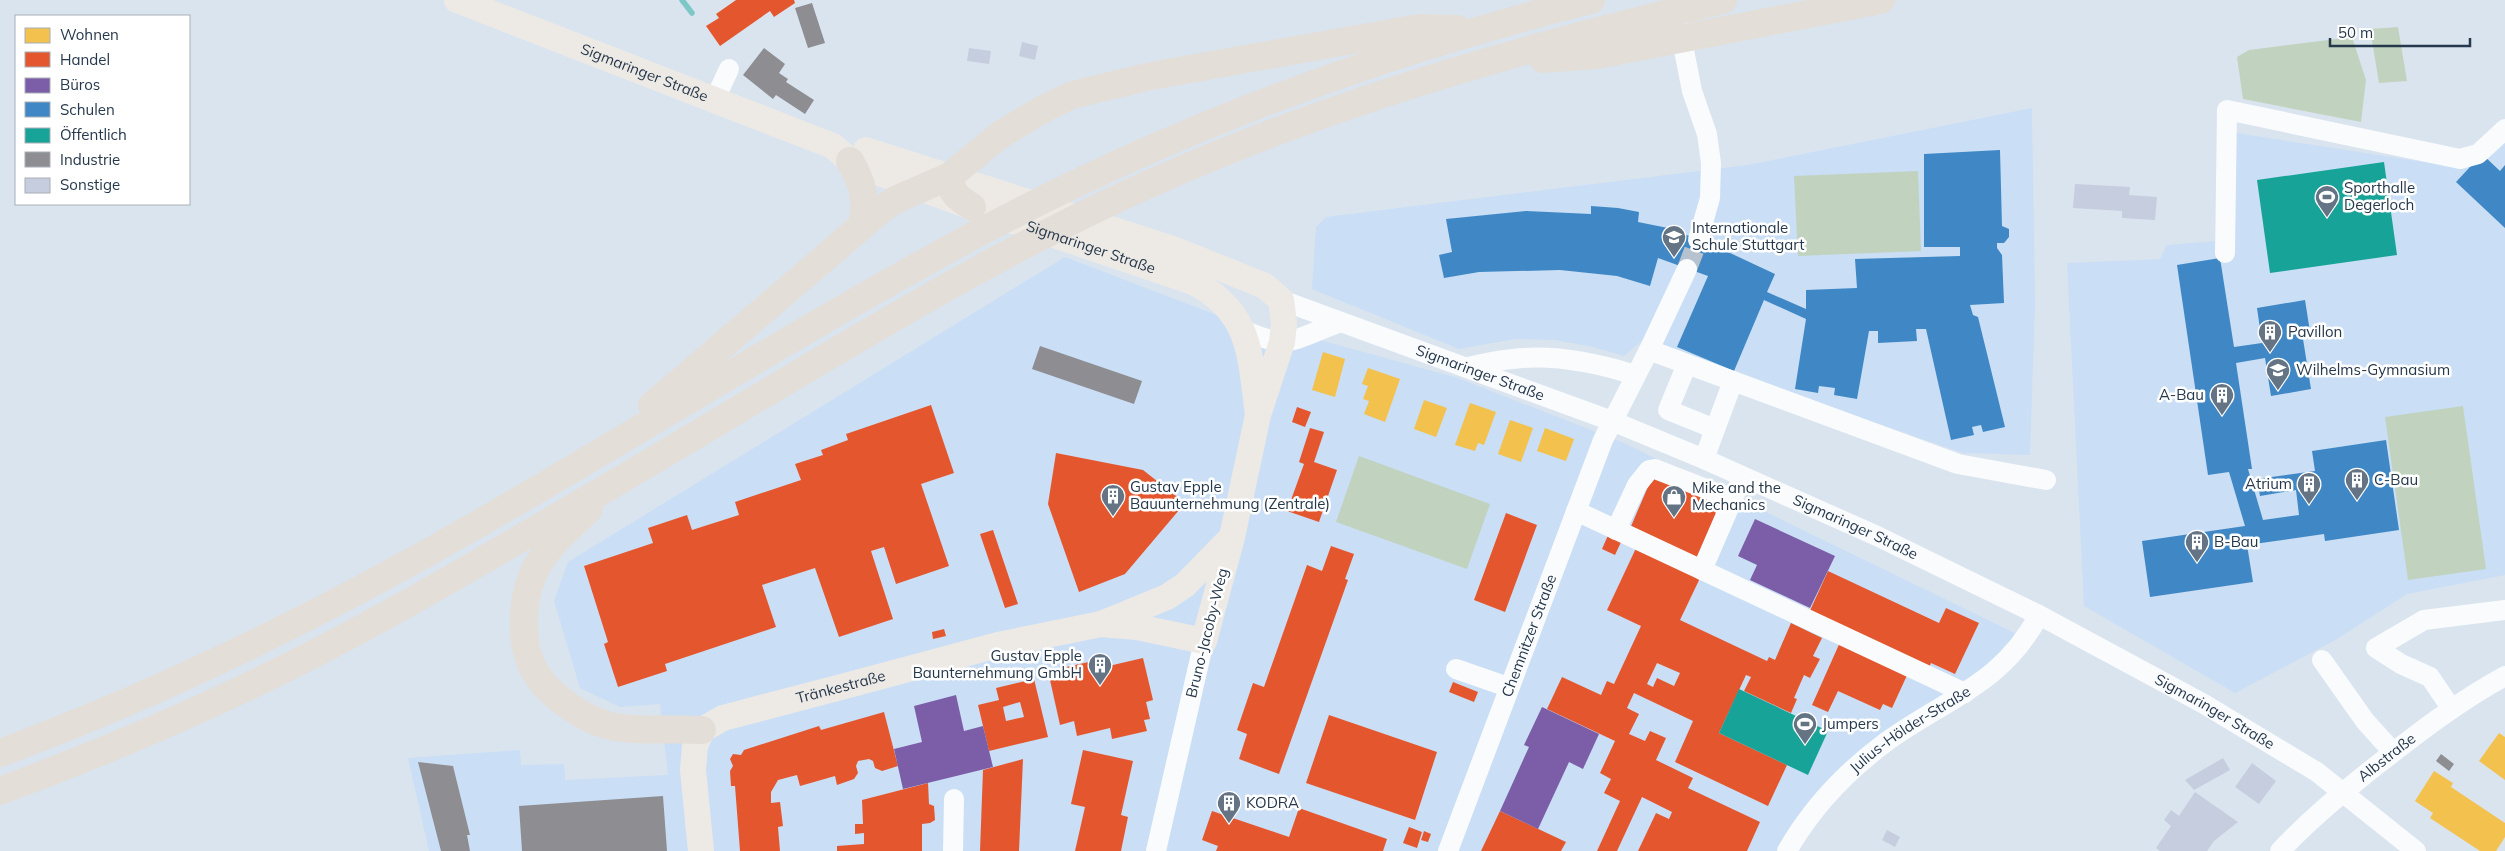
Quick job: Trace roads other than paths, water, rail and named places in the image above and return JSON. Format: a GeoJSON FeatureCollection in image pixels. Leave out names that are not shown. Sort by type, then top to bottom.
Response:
{"type":"FeatureCollection","features":[{"type":"Feature","properties":{"kind":"highway"},"geometry":{"type":"LineString","coordinates":[[0,753],[147,692],[267,636],[372,583],[478,525],[824,318],[989,228],[1065,190],[1204,126],[1302,88],[1400,54],[1590,0]]}},
{"type":"Feature","properties":{"kind":"highway"},"geometry":{"type":"LineString","coordinates":[[0,791],[165,723],[279,670],[387,615],[614,484],[903,312],[1106,204],[1267,134],[1477,65],[1597,55],[1685,12],[1698,35],[1880,0]]}},
{"type":"Feature","properties":{"kind":"highway"},"geometry":{"type":"LineString","coordinates":[[596,454],[862,225],[896,200],[920,187],[950,176],[1000,135],[1030,116],[1072,96],[1106,86],[1419,28],[1484,29]]}},
{"type":"Feature","properties":{"kind":"highway"},"geometry":{"type":"LineString","coordinates":[[841,154],[862,183],[865,196],[862,225]]}},
{"type":"Feature","properties":{"kind":"highway"},"geometry":{"type":"LineString","coordinates":[[950,176],[950,187],[956,196],[972,207]]}},
{"type":"Feature","properties":{"kind":"highway"},"geometry":{"type":"LineString","coordinates":[[614,484],[551,547],[534,571],[527,591],[524,617],[526,645],[535,672],[557,696],[585,717],[615,727],[702,730]]}},
{"type":"Feature","properties":{"kind":"main road","name":"Sigmaringer Straße"},"geometry":{"type":"LineString","coordinates":[[457,0],[715,99],[841,154],[972,207],[1193,282],[1211,291],[1231,309],[1243,330]]}},
{"type":"Feature","properties":{"kind":"main road","name":"Sigmaringer Straße"},"geometry":{"type":"LineString","coordinates":[[841,154],[854,146],[950,176],[1236,272],[1265,286],[1281,300]]}},
{"type":"Feature","properties":{"kind":"main road","name":"Bruno-Jacoby-Weg"},"geometry":{"type":"LineString","coordinates":[[1204,641],[1232,537],[1258,415],[1282,342],[1284,324],[1281,300]]}},
{"type":"Feature","properties":{"kind":"main road","name":"Bruno-Jacoby-Weg"},"geometry":{"type":"LineString","coordinates":[[1243,330],[1258,415]]}},
{"type":"Feature","properties":{"kind":"main road","name":"Tränkestraße"},"geometry":{"type":"LineString","coordinates":[[702,730],[723,718],[998,645],[1101,624],[1167,597],[1185,585],[1232,537]]}},
{"type":"Feature","properties":{"kind":"main road","name":"Tränkestraße"},"geometry":{"type":"LineString","coordinates":[[1101,624],[1137,626],[1204,641]]}},
{"type":"Feature","properties":{"kind":"main road"},"geometry":{"type":"LineString","coordinates":[[701,851],[693,770],[695,746],[702,730]]}},
{"type":"Feature","properties":{"kind":"street"},"geometry":{"type":"LineString","coordinates":[[1685,12],[1685,62],[1692,91],[1707,134],[1711,163],[1710,198],[1698,240]]}},
{"type":"Feature","properties":{"kind":"street"},"geometry":{"type":"LineString","coordinates":[[715,99],[729,69]]}},
{"type":"Feature","properties":{"kind":"street"},"geometry":{"type":"LineString","coordinates":[[2225,253],[2226,110],[2460,159],[2478,154],[2505,129]]}},
{"type":"Feature","properties":{"kind":"street","name":"Chemnitzer Straße"},"geometry":{"type":"LineString","coordinates":[[1448,851],[1508,687],[1612,421],[1649,350],[1687,269]]}},
{"type":"Feature","properties":{"kind":"street","name":"Sigmaringer Straße"},"geometry":{"type":"LineString","coordinates":[[1281,300],[1339,323],[1468,367],[1612,421],[1704,459],[1877,536],[2039,615],[2204,704],[2317,772],[2416,851]]}},
{"type":"Feature","properties":{"kind":"street"},"geometry":{"type":"LineString","coordinates":[[1243,330],[1267,339],[1282,342],[1293,341],[1339,323]]}},
{"type":"Feature","properties":{"kind":"street"},"geometry":{"type":"LineString","coordinates":[[1649,350],[1958,464],[2046,480]]}},
{"type":"Feature","properties":{"kind":"street"},"geometry":{"type":"LineString","coordinates":[[1468,367],[1513,359],[1539,358],[1605,366],[1635,374]]}},
{"type":"Feature","properties":{"kind":"street"},"geometry":{"type":"LineString","coordinates":[[1687,364],[1668,410],[1715,429]]}},
{"type":"Feature","properties":{"kind":"street"},"geometry":{"type":"LineString","coordinates":[[1704,459],[1733,381]]}},
{"type":"Feature","properties":{"kind":"street"},"geometry":{"type":"LineString","coordinates":[[1616,530],[1637,485],[1648,470],[1655,469],[1732,499]]}},
{"type":"Feature","properties":{"kind":"street"},"geometry":{"type":"LineString","coordinates":[[1702,570],[1742,476]]}},
{"type":"Feature","properties":{"kind":"street"},"geometry":{"type":"LineString","coordinates":[[1576,511],[1964,693]]}},
{"type":"Feature","properties":{"kind":"street"},"geometry":{"type":"LineString","coordinates":[[2451,708],[2430,677],[2401,664],[2376,648],[2424,620],[2505,610]]}},
{"type":"Feature","properties":{"kind":"street","name":"Julius-Hölder-Straße"},"geometry":{"type":"LineString","coordinates":[[1787,851],[1799,830],[1827,794],[1886,743],[1964,693],[2006,663],[2032,628],[2039,615]]}},
{"type":"Feature","properties":{"kind":"street","name":"Bruno-Jacoby-Weg"},"geometry":{"type":"LineString","coordinates":[[1156,851],[1204,641]]}},
{"type":"Feature","properties":{"kind":"street"},"geometry":{"type":"LineString","coordinates":[[2322,660],[2365,721],[2393,752]]}},
{"type":"Feature","properties":{"kind":"street"},"geometry":{"type":"LineString","coordinates":[[1456,669],[1508,687]]}},
{"type":"Feature","properties":{"kind":"street","name":"Albstraße"},"geometry":{"type":"LineString","coordinates":[[2280,851],[2311,819],[2393,752],[2451,708],[2505,676]]}},
{"type":"Feature","properties":{"kind":"street"},"geometry":{"type":"LineString","coordinates":[[952,851],[954,800]]}},
{"type":"Feature","properties":{"kind":"waterway"},"geometry":{"type":"LineString","coordinates":[[682,0],[692,13]]}},
{"type":"Feature","properties":{"kind":"tunnel"},"geometry":{"type":"LineString","coordinates":[[1687,269],[1698,240]]}},
{"type":"Feature","properties":{"kind":"place","name":"Sporthalle Degerloch"},"geometry":{"type":"Point","coordinates":[2327,218]}},
{"type":"Feature","properties":{"kind":"place","name":"Internationale Schule Stuttgart"},"geometry":{"type":"Point","coordinates":[1674,258]}},
{"type":"Feature","properties":{"kind":"place","name":"Pavillon"},"geometry":{"type":"Point","coordinates":[2270,353]}},
{"type":"Feature","properties":{"kind":"place","name":"Wilhelms-Gymnasium"},"geometry":{"type":"Point","coordinates":[2278,391]}},
{"type":"Feature","properties":{"kind":"place","name":"A-Bau"},"geometry":{"type":"Point","coordinates":[2222,416]}},
{"type":"Feature","properties":{"kind":"place","name":"C-Bau"},"geometry":{"type":"Point","coordinates":[2357,501]}},
{"type":"Feature","properties":{"kind":"place","name":"Atrium"},"geometry":{"type":"Point","coordinates":[2309,505]}},
{"type":"Feature","properties":{"kind":"place","name":"Gustav Epple Bauunternehmung (Zentrale)"},"geometry":{"type":"Point","coordinates":[1113,517]}},
{"type":"Feature","properties":{"kind":"place","name":"Mike and the Mechanics"},"geometry":{"type":"Point","coordinates":[1674,518]}},
{"type":"Feature","properties":{"kind":"place","name":"B-Bau"},"geometry":{"type":"Point","coordinates":[2197,563]}},
{"type":"Feature","properties":{"kind":"place","name":"Gustav Epple Baunternehmung GmbH"},"geometry":{"type":"Point","coordinates":[1100,686]}},
{"type":"Feature","properties":{"kind":"place","name":"Jumpers"},"geometry":{"type":"Point","coordinates":[1805,745]}},
{"type":"Feature","properties":{"kind":"place","name":"KODRA"},"geometry":{"type":"Point","coordinates":[1229,824]}}]}
